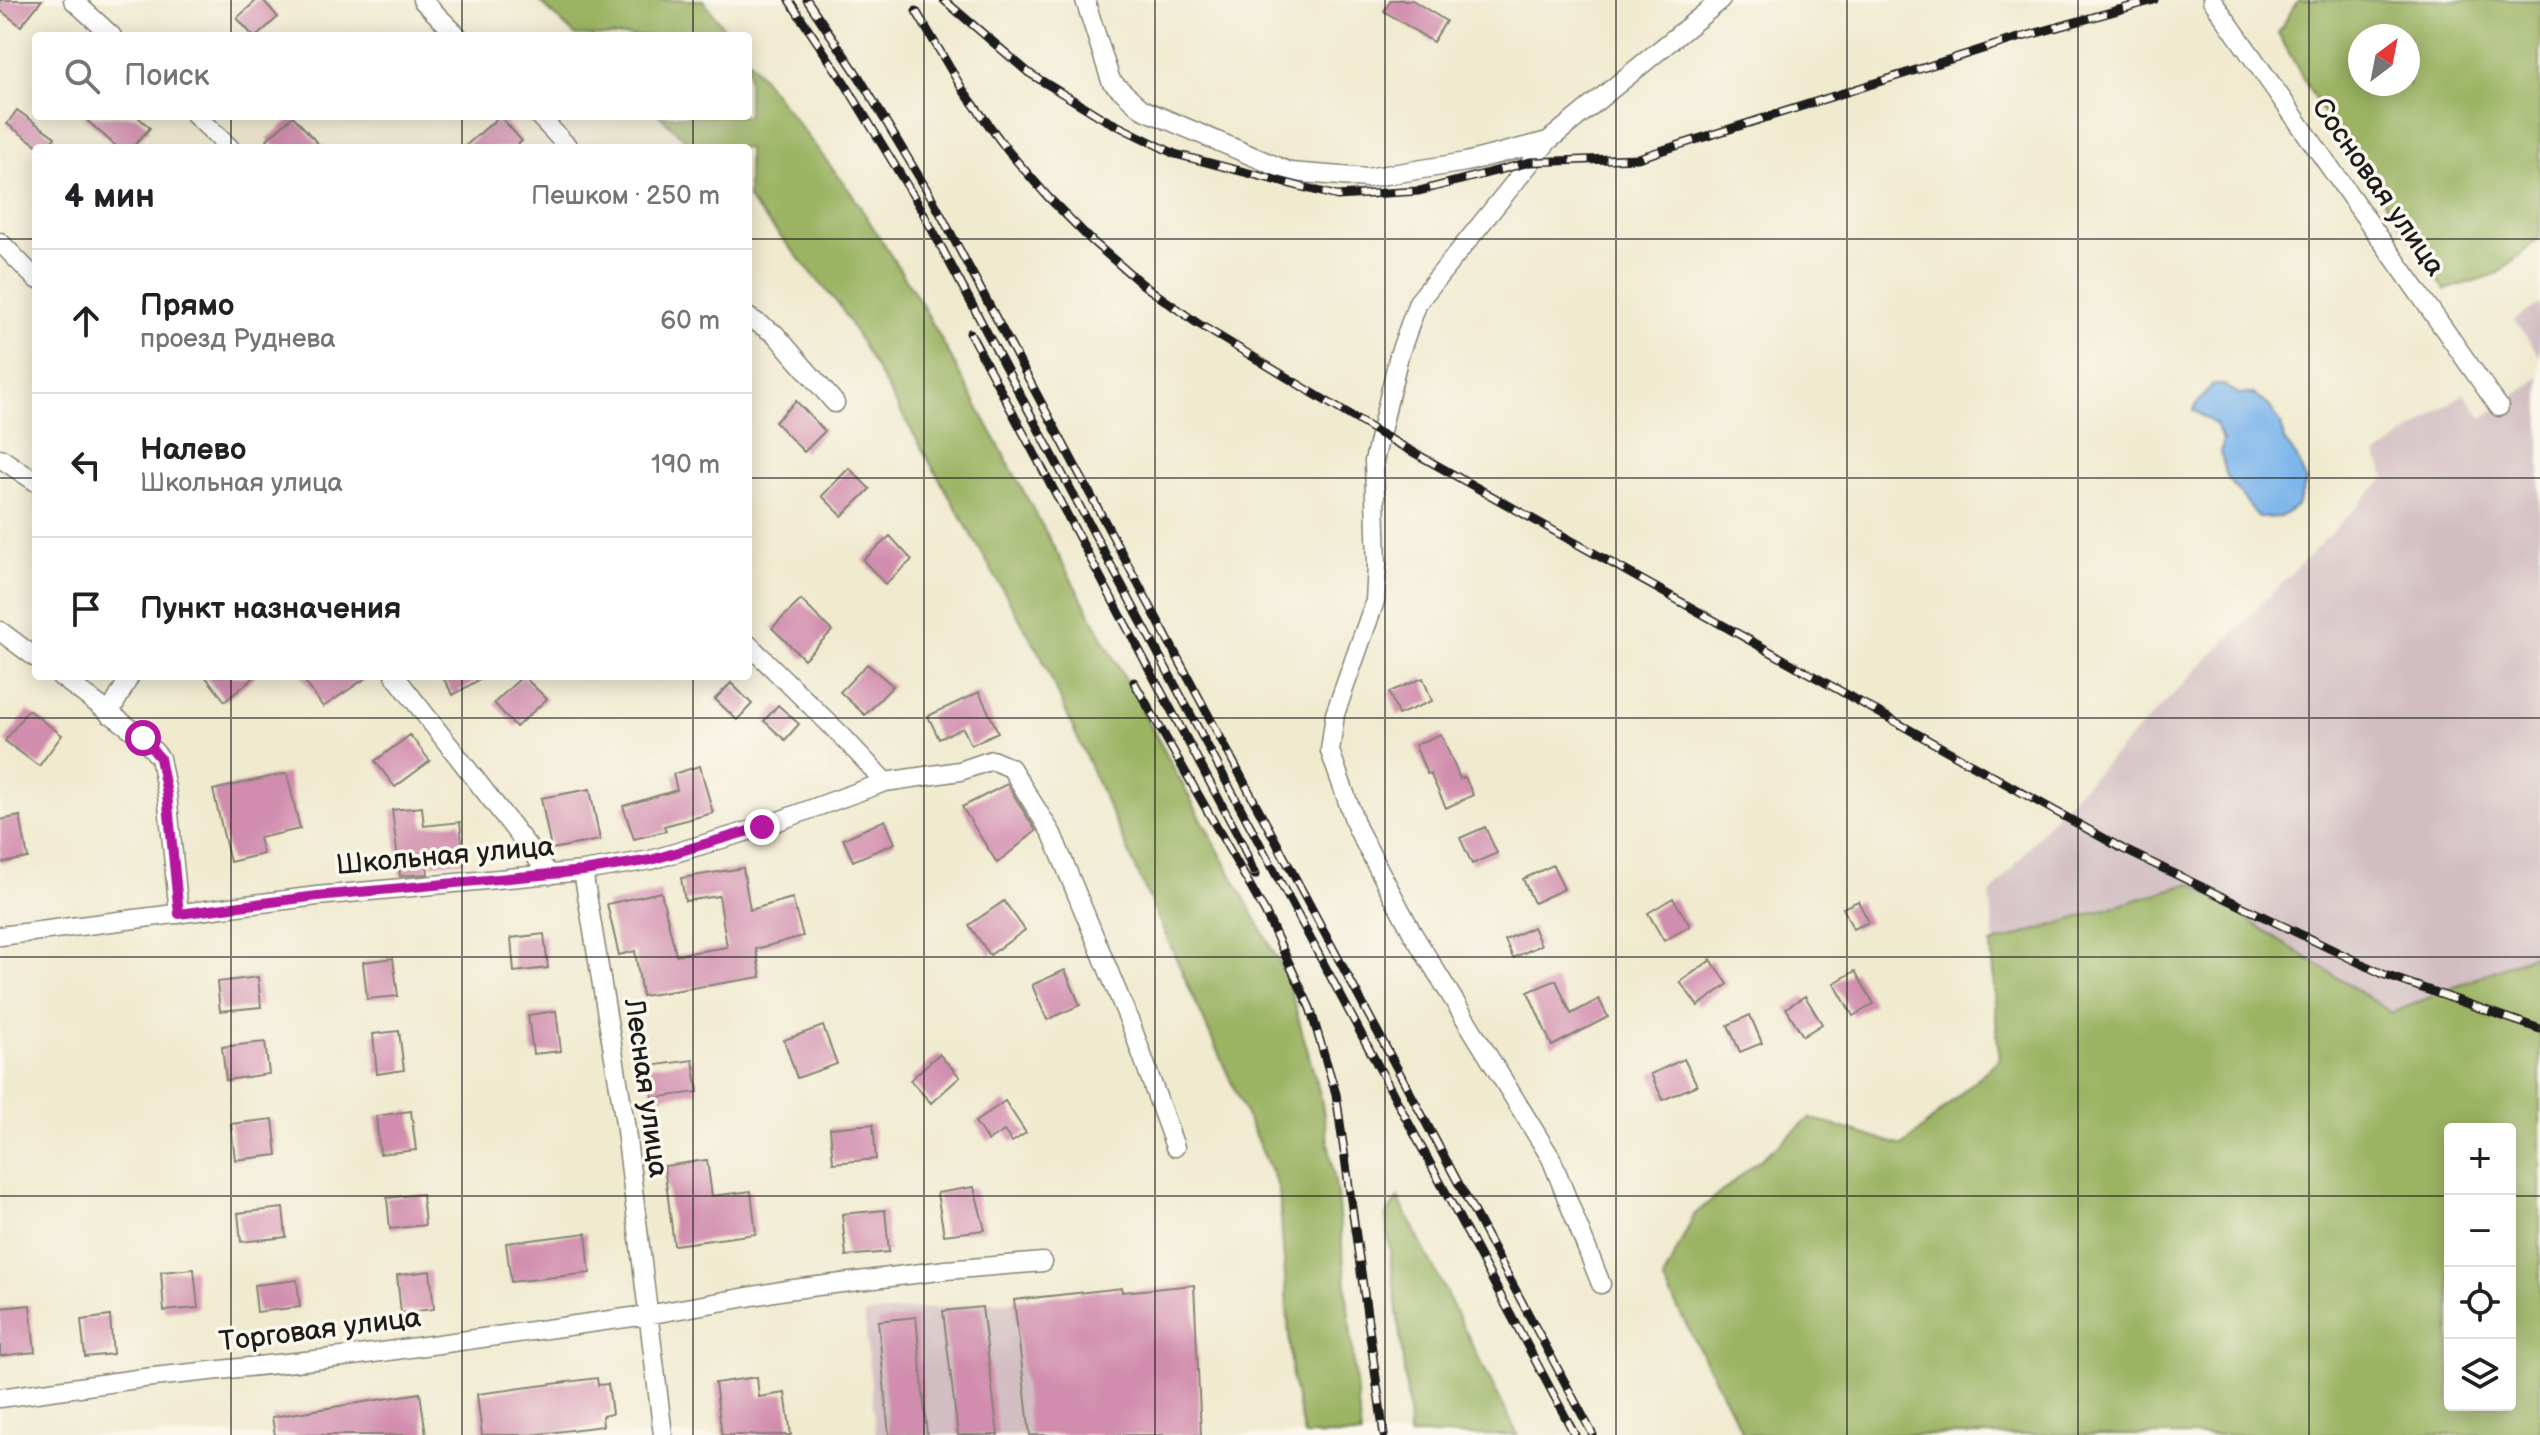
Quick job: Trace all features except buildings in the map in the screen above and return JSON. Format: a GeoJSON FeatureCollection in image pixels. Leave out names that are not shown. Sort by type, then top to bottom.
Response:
{"type":"FeatureCollection","features":[{"type":"Feature","properties":{"kind":"street"},"geometry":{"type":"LineString","coordinates":[[73,0],[108,32]]}},
{"type":"Feature","properties":{"kind":"street"},"geometry":{"type":"LineString","coordinates":[[422,0],[454,32]]}},
{"type":"Feature","properties":{"kind":"street"},"geometry":{"type":"LineString","coordinates":[[1085,0],[1111,81],[1142,109],[1290,172],[1367,178],[1466,162],[1548,141]]}},
{"type":"Feature","properties":{"kind":"street"},"geometry":{"type":"LineString","coordinates":[[1601,1284],[1551,1158],[1413,934],[1357,828],[1330,751],[1335,714],[1375,601],[1374,461],[1399,355],[1418,302],[1548,141],[1721,0]]}},
{"type":"Feature","properties":{"kind":"street","name":"Сосновая улица"},"geometry":{"type":"LineString","coordinates":[[2212,0],[2499,407]]}},
{"type":"Feature","properties":{"kind":"street"},"geometry":{"type":"LineString","coordinates":[[200,120],[226,144]]}},
{"type":"Feature","properties":{"kind":"street"},"geometry":{"type":"LineString","coordinates":[[543,120],[565,144]]}},
{"type":"Feature","properties":{"kind":"street"},"geometry":{"type":"LineString","coordinates":[[0,242],[32,275]]}},
{"type":"Feature","properties":{"kind":"street"},"geometry":{"type":"LineString","coordinates":[[752,320],[775,334],[835,403]]}},
{"type":"Feature","properties":{"kind":"street"},"geometry":{"type":"LineString","coordinates":[[0,458],[32,479]]}},
{"type":"Feature","properties":{"kind":"street"},"geometry":{"type":"LineString","coordinates":[[0,631],[32,655]]}},
{"type":"Feature","properties":{"kind":"street"},"geometry":{"type":"LineString","coordinates":[[752,648],[885,782]]}},
{"type":"Feature","properties":{"kind":"street"},"geometry":{"type":"LineString","coordinates":[[65,680],[143,738],[160,758],[167,794],[179,914]]}},
{"type":"Feature","properties":{"kind":"street"},"geometry":{"type":"LineString","coordinates":[[109,714],[128,680]]}},
{"type":"Feature","properties":{"kind":"street"},"geometry":{"type":"LineString","coordinates":[[398,680],[550,875]]}},
{"type":"Feature","properties":{"kind":"street","name":"Школьная улица"},"geometry":{"type":"LineString","coordinates":[[0,936],[317,896],[550,875],[651,860],[762,827],[885,782],[960,771],[992,760],[1011,768],[1052,834],[1133,1030],[1175,1147]]}},
{"type":"Feature","properties":{"kind":"street","name":"Лесная улица"},"geometry":{"type":"LineString","coordinates":[[583,871],[625,1123],[663,1435]]}},
{"type":"Feature","properties":{"kind":"street","name":"Торговая улица"},"geometry":{"type":"LineString","coordinates":[[0,1398],[144,1378],[352,1356],[647,1315],[786,1290],[946,1270],[1043,1262]]}},
{"type":"Feature","properties":{"kind":"shaded area"},"geometry":{"type":"Polygon","coordinates":[[[2540,304],[2540,356],[2514,320],[2540,304]]]}},
{"type":"Feature","properties":{"kind":"shaded area"},"geometry":{"type":"Polygon","coordinates":[[[2540,377],[2540,1435],[2031,1313],[1990,895],[2058,812],[2386,477],[2376,456],[2464,393],[2483,418],[2540,377]]]}},
{"type":"Feature","properties":{"kind":"shaded area"},"geometry":{"type":"Polygon","coordinates":[[[1194,1285],[1195,1435],[876,1435],[864,1314],[1194,1285]]]}},
{"type":"Feature","properties":{"kind":"green space"},"geometry":{"type":"Polygon","coordinates":[[[538,0],[703,0],[727,32],[572,32],[538,0]]]}},
{"type":"Feature","properties":{"kind":"green space"},"geometry":{"type":"Polygon","coordinates":[[[2298,0],[2540,0],[2540,237],[2499,273],[2445,290],[2315,100],[2278,33],[2298,0]]]}},
{"type":"Feature","properties":{"kind":"green space"},"geometry":{"type":"Polygon","coordinates":[[[752,64],[852,194],[924,308],[1286,975],[1321,1098],[1337,1195],[1361,1435],[1304,1435],[1292,1378],[1279,1189],[1041,656],[840,306],[752,204],[752,144],[690,144],[664,120],[752,120],[752,64]]]}},
{"type":"Feature","properties":{"kind":"green space"},"geometry":{"type":"Polygon","coordinates":[[[2191,883],[2392,1013],[2540,952],[2540,1435],[1744,1435],[1663,1280],[1694,1215],[1810,1118],[1903,1146],[1999,1059],[1991,944],[2191,883]]]}},
{"type":"Feature","properties":{"kind":"green space"},"geometry":{"type":"Polygon","coordinates":[[[1398,1198],[1518,1435],[1409,1435],[1386,1216],[1398,1198]]]}},
{"type":"Feature","properties":{"kind":"water"},"geometry":{"type":"Polygon","coordinates":[[[2211,385],[2224,385],[2239,394],[2254,394],[2269,406],[2281,423],[2284,440],[2298,460],[2306,482],[2297,506],[2280,517],[2259,518],[2227,477],[2221,454],[2223,441],[2216,425],[2193,410],[2211,385]]]}},
{"type":"Feature","properties":{"kind":"railway"},"geometry":{"type":"LineString","coordinates":[[789,0],[846,85],[920,207],[1575,1435]]}},
{"type":"Feature","properties":{"kind":"railway"},"geometry":{"type":"LineString","coordinates":[[807,0],[859,77],[933,200],[1593,1435]]}},
{"type":"Feature","properties":{"kind":"railway"},"geometry":{"type":"LineString","coordinates":[[944,0],[1029,73],[1104,119],[1175,154],[1337,196],[1419,191],[1530,162],[1638,158],[2008,41],[2154,0]]}},
{"type":"Feature","properties":{"kind":"railway"},"geometry":{"type":"LineString","coordinates":[[916,11],[963,90],[1008,151],[1048,197],[1092,241],[1142,284],[1197,323],[1379,433],[2123,849],[2385,975],[2540,1029]]}},
{"type":"Feature","properties":{"kind":"railway"},"geometry":{"type":"LineString","coordinates":[[970,333],[1240,839],[1255,875]]}},
{"type":"Feature","properties":{"kind":"railway"},"geometry":{"type":"LineString","coordinates":[[1134,682],[1265,912],[1310,1008],[1336,1094],[1384,1435]]}},
{"type":"Feature","properties":{"kind":"route"},"geometry":{"type":"LineString","coordinates":[[143,738],[160,758],[167,794],[179,914],[317,896],[583,871],[651,860],[762,827]]}}]}
